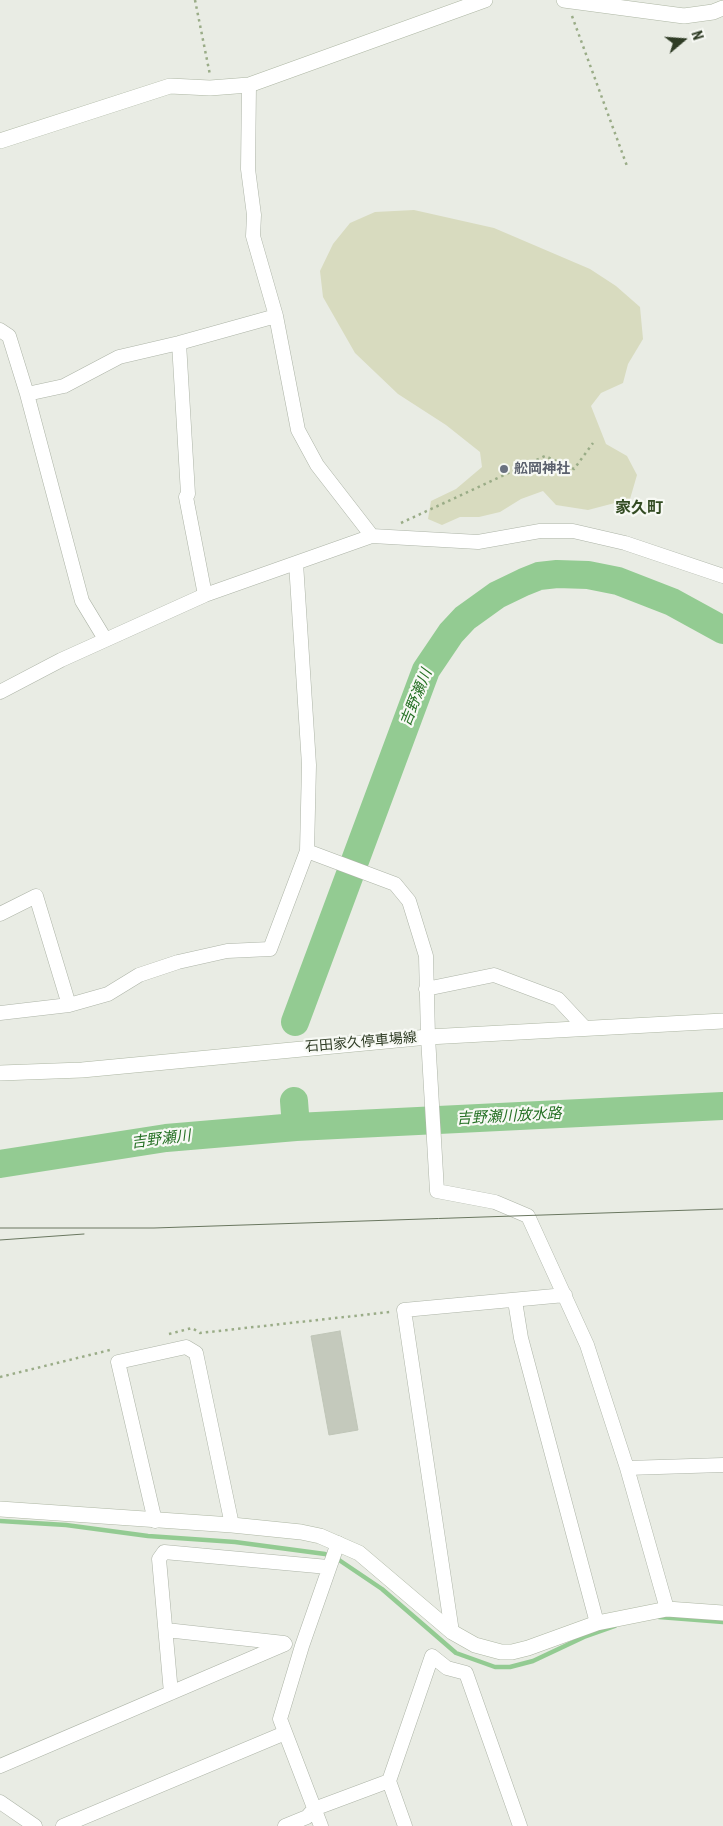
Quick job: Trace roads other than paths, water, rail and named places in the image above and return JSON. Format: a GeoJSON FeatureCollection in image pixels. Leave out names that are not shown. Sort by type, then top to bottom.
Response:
{"type":"FeatureCollection","features":[{"type":"Feature","properties":{"kind":"street"},"geometry":{"type":"LineString","coordinates":[[0,141],[170,86],[210,88],[248,85],[485,0]]}},
{"type":"Feature","properties":{"kind":"street"},"geometry":{"type":"LineString","coordinates":[[565,0],[684,16],[713,12],[723,8]]}},
{"type":"Feature","properties":{"kind":"street"},"geometry":{"type":"LineString","coordinates":[[248,85],[248,169],[254,214],[253,236],[276,316],[298,430],[317,466],[372,536]]}},
{"type":"Feature","properties":{"kind":"street"},"geometry":{"type":"LineString","coordinates":[[27,394],[64,386],[120,357],[179,344],[276,316]]}},
{"type":"Feature","properties":{"kind":"street"},"geometry":{"type":"LineString","coordinates":[[0,330],[9,336],[27,394],[82,602],[105,639]]}},
{"type":"Feature","properties":{"kind":"street"},"geometry":{"type":"LineString","coordinates":[[179,344],[188,494],[186,497],[206,596]]}},
{"type":"Feature","properties":{"kind":"street"},"geometry":{"type":"LineString","coordinates":[[0,692],[105,639],[206,596],[372,536],[478,542],[540,531],[573,531],[626,543],[723,576]]}},
{"type":"Feature","properties":{"kind":"street"},"geometry":{"type":"LineString","coordinates":[[0,1013],[69,1005],[108,994],[138,975],[178,962],[227,951],[270,949],[307,851],[309,766],[296,563]]}},
{"type":"Feature","properties":{"kind":"street"},"geometry":{"type":"LineString","coordinates":[[307,851],[395,884],[409,900],[426,956],[428,1037],[437,1191],[487,1200],[528,1216],[586,1345],[627,1468],[667,1609]]}},
{"type":"Feature","properties":{"kind":"street"},"geometry":{"type":"LineString","coordinates":[[0,914],[36,896],[69,1005]]}},
{"type":"Feature","properties":{"kind":"street"},"geometry":{"type":"LineString","coordinates":[[426,989],[494,975],[558,999],[585,1028]]}},
{"type":"Feature","properties":{"kind":"street","name":"石田家久停車場線"},"geometry":{"type":"LineString","coordinates":[[0,1073],[82,1070],[428,1037],[723,1021]]}},
{"type":"Feature","properties":{"kind":"street"},"geometry":{"type":"LineString","coordinates":[[452,1632],[404,1310],[565,1295]]}},
{"type":"Feature","properties":{"kind":"street"},"geometry":{"type":"LineString","coordinates":[[515,1301],[521,1338],[597,1623]]}},
{"type":"Feature","properties":{"kind":"street"},"geometry":{"type":"LineString","coordinates":[[155,1521],[118,1362],[186,1347],[196,1353],[232,1526]]}},
{"type":"Feature","properties":{"kind":"street"},"geometry":{"type":"LineString","coordinates":[[627,1468],[723,1465]]}},
{"type":"Feature","properties":{"kind":"street"},"geometry":{"type":"LineString","coordinates":[[0,1509],[89,1514],[301,1532],[333,1556]]}},
{"type":"Feature","properties":{"kind":"street"},"geometry":{"type":"LineString","coordinates":[[171,1693],[159,1559],[164,1552],[333,1556],[358,1553],[375,1565],[452,1632],[475,1645],[512,1652],[597,1623],[667,1609],[723,1613]]}},
{"type":"Feature","properties":{"kind":"street"},"geometry":{"type":"LineString","coordinates":[[321,1826],[280,1719],[302,1646],[333,1556]]}},
{"type":"Feature","properties":{"kind":"street"},"geometry":{"type":"LineString","coordinates":[[166,1630],[302,1646]]}},
{"type":"Feature","properties":{"kind":"street"},"geometry":{"type":"LineString","coordinates":[[0,1766],[285,1644]]}},
{"type":"Feature","properties":{"kind":"street"},"geometry":{"type":"LineString","coordinates":[[405,1826],[389,1781],[432,1656],[447,1668],[466,1674],[520,1826]]}},
{"type":"Feature","properties":{"kind":"street"},"geometry":{"type":"LineString","coordinates":[[64,1826],[285,1733]]}},
{"type":"Feature","properties":{"kind":"street"},"geometry":{"type":"LineString","coordinates":[[285,1826],[307,1817],[314,1810],[389,1781]]}},
{"type":"Feature","properties":{"kind":"street"},"geometry":{"type":"LineString","coordinates":[[0,1802],[35,1826]]}},
{"type":"Feature","properties":{"kind":"waterway","name":"吉野瀬川"},"geometry":{"type":"LineString","coordinates":[[295,1022],[426,670],[451,633],[465,618],[497,595],[539,576],[557,574],[588,575],[618,581],[672,602],[723,630]]}},
{"type":"Feature","properties":{"kind":"waterway","name":"吉野瀬川"},"geometry":{"type":"LineString","coordinates":[[0,1164],[166,1138],[296,1127],[294,1101]]}},
{"type":"Feature","properties":{"kind":"waterway","name":"吉野瀬川放水路"},"geometry":{"type":"LineString","coordinates":[[296,1127],[723,1106]]}},
{"type":"Feature","properties":{"kind":"waterway"},"geometry":{"type":"LineString","coordinates":[[0,1521],[66,1525],[148,1536],[235,1542],[325,1554],[339,1560],[382,1589],[456,1653],[495,1667],[510,1667],[533,1661],[584,1637],[615,1626]]}},
{"type":"Feature","properties":{"kind":"waterway"},"geometry":{"type":"LineString","coordinates":[[659,1617],[723,1622]]}},
{"type":"Feature","properties":{"kind":"tram line"},"geometry":{"type":"LineString","coordinates":[[0,1228],[154,1228],[723,1209]]}},
{"type":"Feature","properties":{"kind":"tram line"},"geometry":{"type":"LineString","coordinates":[[0,1240],[84,1234]]}},
{"type":"Feature","properties":{"kind":"place","name":"舩岡神社"},"geometry":{"type":"Point","coordinates":[504,469]}},
{"type":"Feature","properties":{"kind":"district","name":"家久町"},"geometry":{"type":"Point","coordinates":[639,509]}}]}
